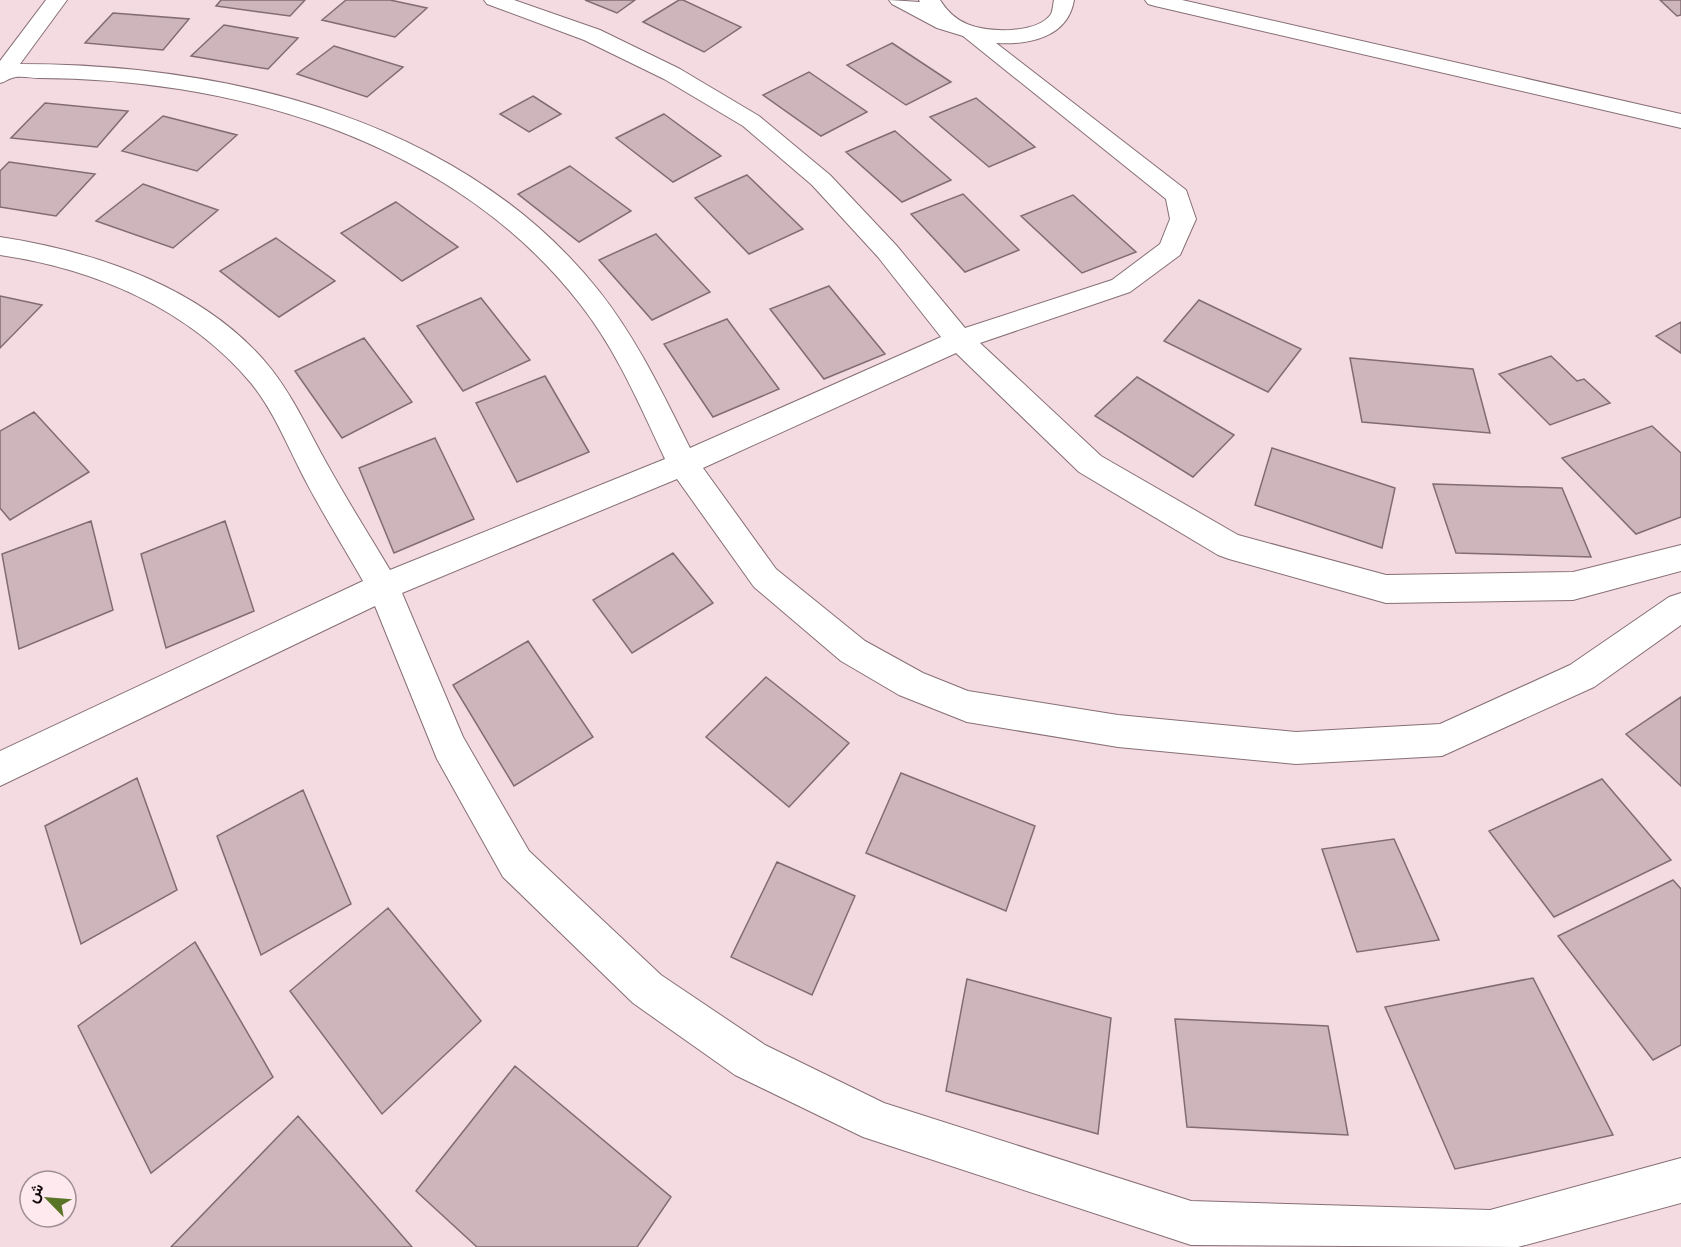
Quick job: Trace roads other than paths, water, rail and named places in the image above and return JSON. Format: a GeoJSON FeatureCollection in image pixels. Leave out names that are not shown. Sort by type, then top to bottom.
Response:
{"type":"FeatureCollection","features":[{"type":"Feature","properties":{"kind":"street"},"geometry":{"type":"LineString","coordinates":[[1,72],[57,0]]}},
{"type":"Feature","properties":{"kind":"street"},"geometry":{"type":"LineString","coordinates":[[494,0],[592,35],[672,74],[751,121],[821,180],[887,251],[959,340],[1090,464],[1229,546],[1386,589],[1573,586],[1681,558]]}},
{"type":"Feature","properties":{"kind":"street"},"geometry":{"type":"LineString","coordinates":[[0,769],[383,587],[683,464],[959,340],[1121,286],[1171,249],[1183,219],[1177,196],[972,34],[899,0]]}},
{"type":"Feature","properties":{"kind":"street"},"geometry":{"type":"LineString","coordinates":[[929,0],[934,12],[945,23]]}},
{"type":"Feature","properties":{"kind":"street"},"geometry":{"type":"LineString","coordinates":[[972,34],[1015,37],[1035,32],[1051,25],[1061,15],[1064,0]]}},
{"type":"Feature","properties":{"kind":"street"},"geometry":{"type":"LineString","coordinates":[[1155,0],[1681,121]]}},
{"type":"Feature","properties":{"kind":"street"},"geometry":{"type":"LineString","coordinates":[[1,72],[55,70],[137,76],[214,88],[288,105],[348,126],[423,160],[484,198],[540,243],[590,298],[633,362],[683,464],[765,578],[853,651],[911,684],[967,706],[1118,732],[1296,748],[1442,740],[1582,676],[1681,607]]}},
{"type":"Feature","properties":{"kind":"street"},"geometry":{"type":"LineString","coordinates":[[0,246],[33,251],[88,265],[138,285],[184,309],[226,340],[261,376],[291,419],[314,468],[383,587],[450,747],[516,864],[647,989],[750,1060],[878,1122],[1191,1223],[1490,1232],[1681,1180]]}}]}
